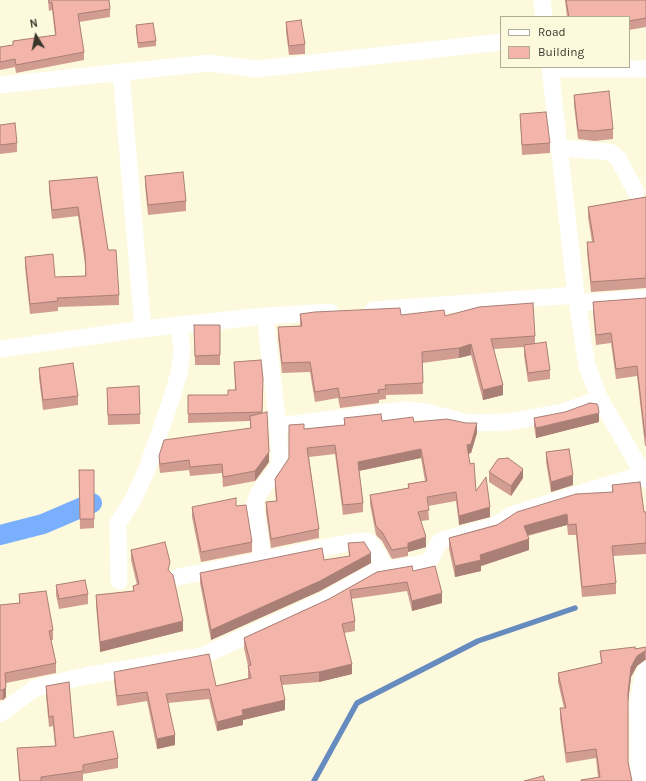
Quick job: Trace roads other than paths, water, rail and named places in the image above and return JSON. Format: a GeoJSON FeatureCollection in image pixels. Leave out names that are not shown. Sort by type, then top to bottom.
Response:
{"type":"FeatureCollection","features":[{"type":"Feature","properties":{"kind":"street"},"geometry":{"type":"LineString","coordinates":[[542,0],[544,16]]}},
{"type":"Feature","properties":{"kind":"street"},"geometry":{"type":"LineString","coordinates":[[0,85],[209,63],[257,69],[500,42]]}},
{"type":"Feature","properties":{"kind":"street"},"geometry":{"type":"LineString","coordinates":[[0,714],[35,688],[86,676],[202,656],[325,600],[362,578],[386,569],[426,563],[432,558],[438,544],[443,540],[494,526],[513,514],[645,477],[600,399],[587,366],[576,299],[550,68],[646,69]]}},
{"type":"Feature","properties":{"kind":"street"},"geometry":{"type":"LineString","coordinates":[[121,72],[143,329]]}},
{"type":"Feature","properties":{"kind":"street"},"geometry":{"type":"LineString","coordinates":[[559,148],[610,152],[618,158],[636,192]]}},
{"type":"Feature","properties":{"kind":"street"},"geometry":{"type":"LineString","coordinates":[[0,347],[143,329],[265,316],[576,299],[646,298]]}},
{"type":"Feature","properties":{"kind":"street"},"geometry":{"type":"LineString","coordinates":[[263,560],[255,504],[258,494],[279,466],[278,426],[265,316]]}},
{"type":"Feature","properties":{"kind":"street"},"geometry":{"type":"LineString","coordinates":[[119,581],[118,523],[133,500],[147,469],[172,397],[179,373],[182,351],[179,325]]}},
{"type":"Feature","properties":{"kind":"street"},"geometry":{"type":"LineString","coordinates":[[278,426],[404,410],[426,412],[468,424],[508,422],[563,412],[600,399]]}},
{"type":"Feature","properties":{"kind":"street"},"geometry":{"type":"LineString","coordinates":[[178,577],[347,543],[367,541],[373,546],[386,569]]}},
{"type":"Feature","properties":{"kind":"street"},"geometry":{"type":"LineString","coordinates":[[639,781],[643,677],[646,670]]}},
{"type":"Feature","properties":{"kind":"waterway"},"geometry":{"type":"LineString","coordinates":[[0,535],[43,524],[92,503]]}},
{"type":"Feature","properties":{"kind":"waterway"},"geometry":{"type":"LineString","coordinates":[[314,781],[357,703],[478,641],[575,608]]}}]}
